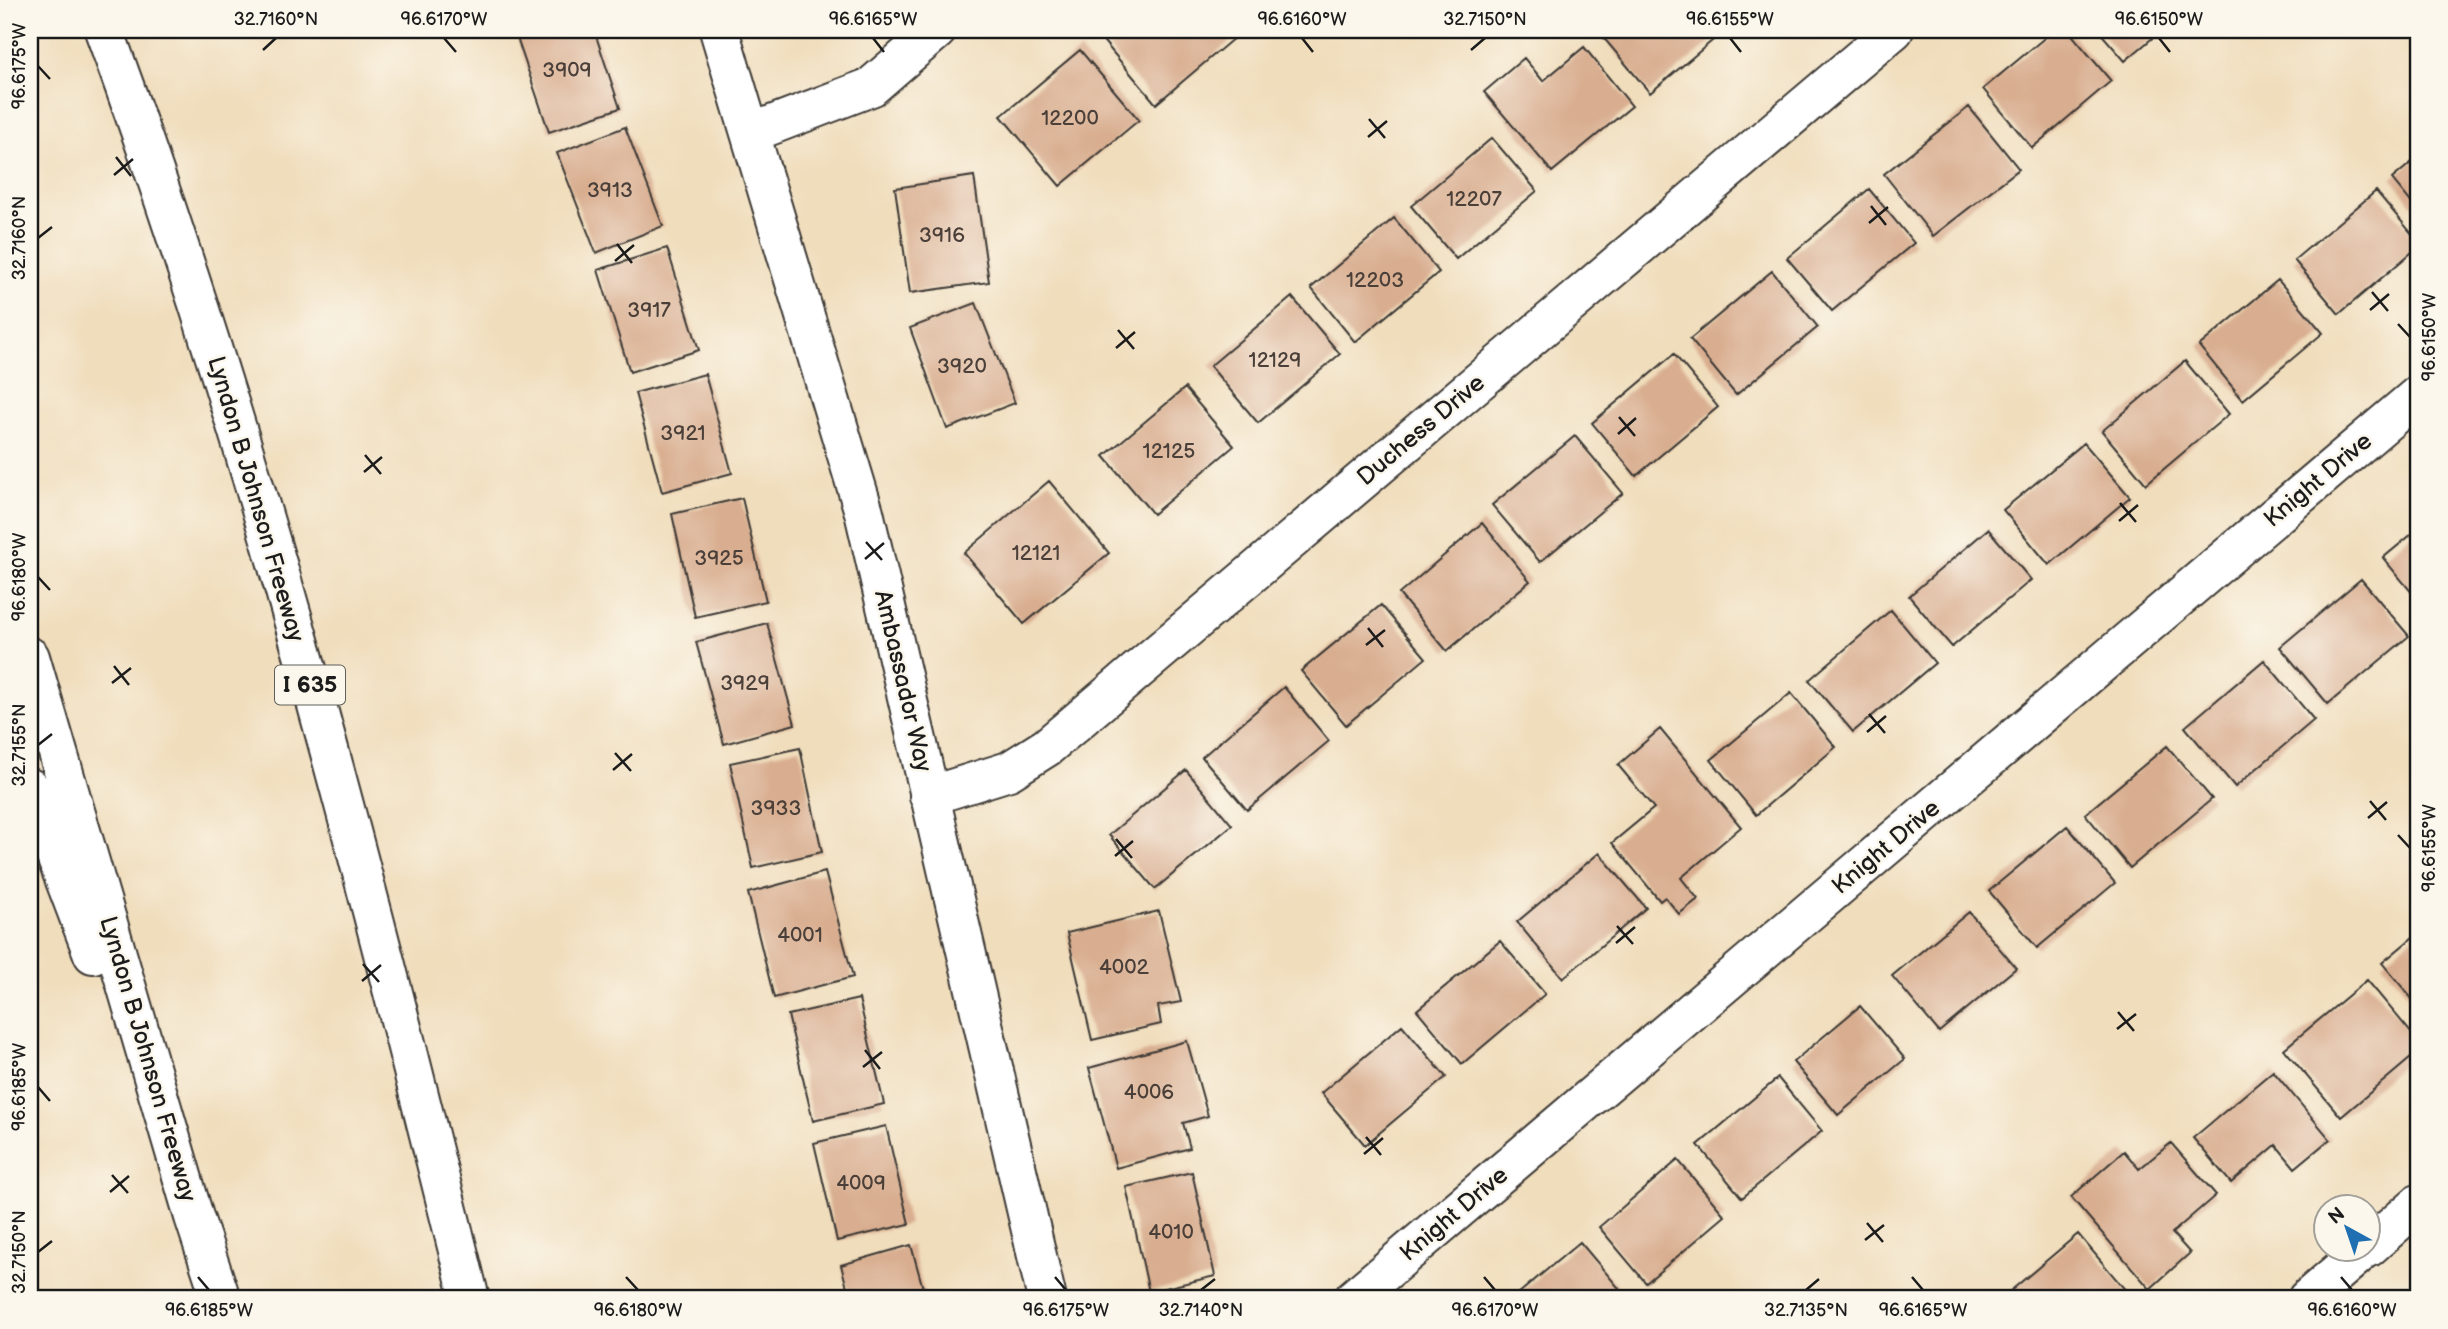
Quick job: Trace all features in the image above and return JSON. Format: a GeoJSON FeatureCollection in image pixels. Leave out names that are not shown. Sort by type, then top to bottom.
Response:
{"type":"FeatureCollection","features":[{"type":"Feature","properties":{"kind":"main road","name":"Lyndon B Johnson Freeway"},"geometry":{"type":"LineString","coordinates":[[104,30],[237,427],[327,746],[416,1079],[470,1299]]}},
{"type":"Feature","properties":{"kind":"main road"},"geometry":{"type":"LineString","coordinates":[[120,30],[122,79]]}},
{"type":"Feature","properties":{"kind":"main road","name":"Ambassador Way"},"geometry":{"type":"LineString","coordinates":[[719,30],[864,512],[1047,1299]]}},
{"type":"Feature","properties":{"kind":"main road"},"geometry":{"type":"LineString","coordinates":[[751,133],[871,87],[937,30]]}},
{"type":"Feature","properties":{"kind":"main road","name":"Duchess Drive"},"geometry":{"type":"LineString","coordinates":[[929,796],[1009,771],[1047,747],[1894,30]]}},
{"type":"Feature","properties":{"kind":"main road","name":"Knight Drive"},"geometry":{"type":"LineString","coordinates":[[1353,1299],[2418,395]]}},
{"type":"Feature","properties":{"kind":"main road","name":"Lyndon B Johnson Freeway"},"geometry":{"type":"LineString","coordinates":[[30,657],[194,1217],[221,1299]]}},
{"type":"Feature","properties":{"kind":"main road"},"geometry":{"type":"LineString","coordinates":[[30,788],[194,1217]]}},
{"type":"Feature","properties":{"kind":"main road"},"geometry":{"type":"LineString","coordinates":[[2382,1235],[2418,1204]]}},
{"type":"Feature","properties":{"kind":"main road"},"geometry":{"type":"LineString","coordinates":[[2307,1299],[2351,1262]]}},
{"type":"Feature","properties":{"kind":"building"},"geometry":{"type":"Polygon","coordinates":[[[594,30],[620,108],[549,132],[515,32],[594,30]]]}},
{"type":"Feature","properties":{"kind":"building"},"geometry":{"type":"Polygon","coordinates":[[[1227,30],[1234,38],[1156,104],[1095,31],[1227,30]]]}},
{"type":"Feature","properties":{"kind":"building"},"geometry":{"type":"Polygon","coordinates":[[[1597,30],[1725,30],[1650,93],[1597,30]]]}},
{"type":"Feature","properties":{"kind":"building"},"geometry":{"type":"Polygon","coordinates":[[[2054,30],[2068,30],[2111,81],[2032,148],[1983,89],[2054,30]]]}},
{"type":"Feature","properties":{"kind":"building"},"geometry":{"type":"Polygon","coordinates":[[[2098,30],[2162,30],[2125,61],[2098,30]]]}},
{"type":"Feature","properties":{"kind":"building"},"geometry":{"type":"Polygon","coordinates":[[[1584,47],[1632,106],[1552,172],[1484,92],[1524,58],[1543,81],[1584,47]]]}},
{"type":"Feature","properties":{"kind":"building"},"geometry":{"type":"Polygon","coordinates":[[[1080,50],[1139,120],[1060,186],[1001,116],[1080,50]]]}},
{"type":"Feature","properties":{"kind":"building"},"geometry":{"type":"Polygon","coordinates":[[[1969,107],[2019,169],[1933,236],[1884,174],[1969,107]]]}},
{"type":"Feature","properties":{"kind":"building"},"geometry":{"type":"Polygon","coordinates":[[[625,127],[663,226],[596,253],[557,153],[625,127]]]}},
{"type":"Feature","properties":{"kind":"building"},"geometry":{"type":"Polygon","coordinates":[[[1492,138],[1537,191],[1456,259],[1411,206],[1492,138]]]}},
{"type":"Feature","properties":{"kind":"building"},"geometry":{"type":"Polygon","coordinates":[[[2418,157],[2418,211],[2392,179],[2418,157]]]}},
{"type":"Feature","properties":{"kind":"building"},"geometry":{"type":"Polygon","coordinates":[[[974,176],[989,282],[910,293],[895,188],[974,176]]]}},
{"type":"Feature","properties":{"kind":"building"},"geometry":{"type":"Polygon","coordinates":[[[1869,189],[1914,243],[1832,311],[1787,258],[1869,189]]]}},
{"type":"Feature","properties":{"kind":"building"},"geometry":{"type":"Polygon","coordinates":[[[2376,191],[2418,241],[2418,247],[2339,314],[2294,260],[2376,191]]]}},
{"type":"Feature","properties":{"kind":"building"},"geometry":{"type":"Polygon","coordinates":[[[1394,218],[1439,272],[1355,342],[1311,288],[1394,218]]]}},
{"type":"Feature","properties":{"kind":"building"},"geometry":{"type":"Polygon","coordinates":[[[667,248],[699,350],[630,372],[598,270],[667,248]]]}},
{"type":"Feature","properties":{"kind":"building"},"geometry":{"type":"Polygon","coordinates":[[[1772,271],[1818,327],[1736,395],[1690,339],[1772,271]]]}},
{"type":"Feature","properties":{"kind":"building"},"geometry":{"type":"Polygon","coordinates":[[[2278,280],[2323,333],[2243,400],[2199,346],[2278,280]]]}},
{"type":"Feature","properties":{"kind":"building"},"geometry":{"type":"Polygon","coordinates":[[[1292,297],[1340,354],[1258,423],[1210,366],[1292,297]]]}},
{"type":"Feature","properties":{"kind":"building"},"geometry":{"type":"Polygon","coordinates":[[[976,303],[1015,403],[947,429],[910,328],[976,303]]]}},
{"type":"Feature","properties":{"kind":"building"},"geometry":{"type":"Polygon","coordinates":[[[1674,354],[1718,407],[1636,476],[1592,423],[1674,354]]]}},
{"type":"Feature","properties":{"kind":"building"},"geometry":{"type":"Polygon","coordinates":[[[2185,361],[2229,414],[2146,484],[2102,431],[2185,361]]]}},
{"type":"Feature","properties":{"kind":"building"},"geometry":{"type":"Polygon","coordinates":[[[705,374],[732,473],[662,492],[635,393],[705,374]]]}},
{"type":"Feature","properties":{"kind":"building"},"geometry":{"type":"Polygon","coordinates":[[[1185,388],[1234,446],[1153,514],[1104,456],[1185,388]]]}},
{"type":"Feature","properties":{"kind":"building"},"geometry":{"type":"Polygon","coordinates":[[[1575,436],[1623,493],[1540,562],[1492,505],[1575,436]]]}},
{"type":"Feature","properties":{"kind":"building"},"geometry":{"type":"Polygon","coordinates":[[[2084,443],[2130,497],[2049,565],[2003,510],[2084,443]]]}},
{"type":"Feature","properties":{"kind":"building"},"geometry":{"type":"Polygon","coordinates":[[[1049,481],[1109,553],[1024,624],[964,553],[1049,481]]]}},
{"type":"Feature","properties":{"kind":"building"},"geometry":{"type":"Polygon","coordinates":[[[742,498],[766,601],[695,617],[672,514],[742,498]]]}},
{"type":"Feature","properties":{"kind":"building"},"geometry":{"type":"Polygon","coordinates":[[[1482,523],[1530,581],[1447,651],[1399,594],[1482,523]]]}},
{"type":"Feature","properties":{"kind":"building"},"geometry":{"type":"Polygon","coordinates":[[[1988,529],[2031,580],[1952,647],[1909,596],[1988,529]]]}},
{"type":"Feature","properties":{"kind":"building"},"geometry":{"type":"Polygon","coordinates":[[[2418,529],[2418,600],[2383,558],[2418,529]]]}},
{"type":"Feature","properties":{"kind":"building"},"geometry":{"type":"Polygon","coordinates":[[[2361,579],[2409,636],[2328,704],[2280,647],[2361,579]]]}},
{"type":"Feature","properties":{"kind":"building"},"geometry":{"type":"Polygon","coordinates":[[[1381,605],[1426,658],[1346,725],[1301,671],[1381,605]]]}},
{"type":"Feature","properties":{"kind":"building"},"geometry":{"type":"Polygon","coordinates":[[[1891,610],[1935,663],[1853,732],[1809,680],[1891,610]]]}},
{"type":"Feature","properties":{"kind":"building"},"geometry":{"type":"Polygon","coordinates":[[[767,623],[795,724],[724,744],[696,642],[767,623]]]}},
{"type":"Feature","properties":{"kind":"building"},"geometry":{"type":"Polygon","coordinates":[[[2264,660],[2314,720],[2235,787],[2185,727],[2264,660]]]}},
{"type":"Feature","properties":{"kind":"building"},"geometry":{"type":"Polygon","coordinates":[[[1284,687],[1329,741],[1247,810],[1202,757],[1284,687]]]}},
{"type":"Feature","properties":{"kind":"building"},"geometry":{"type":"Polygon","coordinates":[[[1791,693],[1836,747],[1756,815],[1711,760],[1791,693]]]}},
{"type":"Feature","properties":{"kind":"building"},"geometry":{"type":"Polygon","coordinates":[[[1660,729],[1741,827],[1681,878],[1698,899],[1679,914],[1665,897],[1660,901],[1612,843],[1654,808],[1618,765],[1660,729]]]}},
{"type":"Feature","properties":{"kind":"building"},"geometry":{"type":"Polygon","coordinates":[[[2167,746],[2212,799],[2130,868],[2085,814],[2167,746]]]}},
{"type":"Feature","properties":{"kind":"building"},"geometry":{"type":"Polygon","coordinates":[[[800,748],[822,852],[753,868],[730,763],[800,748]]]}},
{"type":"Feature","properties":{"kind":"building"},"geometry":{"type":"Polygon","coordinates":[[[1186,770],[1232,825],[1155,889],[1109,835],[1186,770]]]}},
{"type":"Feature","properties":{"kind":"building"},"geometry":{"type":"Polygon","coordinates":[[[2067,826],[2115,883],[2037,948],[1989,891],[2067,826]]]}},
{"type":"Feature","properties":{"kind":"building"},"geometry":{"type":"Polygon","coordinates":[[[1599,853],[1646,908],[1563,978],[1517,922],[1599,853]]]}},
{"type":"Feature","properties":{"kind":"building"},"geometry":{"type":"Polygon","coordinates":[[[825,872],[853,977],[774,998],[748,893],[825,872]]]}},
{"type":"Feature","properties":{"kind":"building"},"geometry":{"type":"Polygon","coordinates":[[[1159,911],[1181,1002],[1158,1006],[1161,1024],[1092,1040],[1067,933],[1159,911]]]}},
{"type":"Feature","properties":{"kind":"building"},"geometry":{"type":"Polygon","coordinates":[[[1969,912],[2016,968],[1939,1032],[1892,976],[1969,912]]]}},
{"type":"Feature","properties":{"kind":"building"},"geometry":{"type":"Polygon","coordinates":[[[2418,933],[2418,1006],[2382,963],[2418,933]]]}},
{"type":"Feature","properties":{"kind":"building"},"geometry":{"type":"Polygon","coordinates":[[[1500,941],[1545,994],[1462,1064],[1417,1010],[1500,941]]]}},
{"type":"Feature","properties":{"kind":"building"},"geometry":{"type":"Polygon","coordinates":[[[2367,980],[2418,1041],[2418,1052],[2341,1117],[2284,1049],[2367,980]]]}},
{"type":"Feature","properties":{"kind":"building"},"geometry":{"type":"Polygon","coordinates":[[[859,999],[884,1104],[813,1121],[788,1015],[859,999]]]}},
{"type":"Feature","properties":{"kind":"building"},"geometry":{"type":"Polygon","coordinates":[[[1860,1006],[1905,1059],[1838,1115],[1793,1062],[1860,1006]]]}},
{"type":"Feature","properties":{"kind":"building"},"geometry":{"type":"Polygon","coordinates":[[[1402,1025],[1446,1077],[1365,1145],[1321,1093],[1402,1025]]]}},
{"type":"Feature","properties":{"kind":"building"},"geometry":{"type":"Polygon","coordinates":[[[1187,1041],[1208,1116],[1183,1123],[1190,1148],[1116,1168],[1089,1068],[1187,1041]]]}},
{"type":"Feature","properties":{"kind":"building"},"geometry":{"type":"Polygon","coordinates":[[[2273,1071],[2330,1139],[2295,1168],[2276,1145],[2231,1183],[2193,1138],[2273,1071]]]}},
{"type":"Feature","properties":{"kind":"building"},"geometry":{"type":"Polygon","coordinates":[[[1778,1078],[1822,1131],[1742,1198],[1698,1145],[1778,1078]]]}},
{"type":"Feature","properties":{"kind":"building"},"geometry":{"type":"Polygon","coordinates":[[[886,1126],[909,1224],[837,1241],[814,1143],[886,1126]]]}},
{"type":"Feature","properties":{"kind":"building"},"geometry":{"type":"Polygon","coordinates":[[[2171,1143],[2216,1195],[2172,1233],[2190,1253],[2150,1289],[2071,1197],[2124,1151],[2139,1169],[2171,1143]]]}},
{"type":"Feature","properties":{"kind":"building"},"geometry":{"type":"Polygon","coordinates":[[[1678,1160],[1725,1216],[1646,1283],[1599,1227],[1678,1160]]]}},
{"type":"Feature","properties":{"kind":"building"},"geometry":{"type":"Polygon","coordinates":[[[1192,1172],[1215,1276],[1149,1292],[1126,1187],[1192,1172]]]}},
{"type":"Feature","properties":{"kind":"building"},"geometry":{"type":"Polygon","coordinates":[[[2078,1234],[2133,1299],[2001,1299],[2078,1234]]]}},
{"type":"Feature","properties":{"kind":"building"},"geometry":{"type":"Polygon","coordinates":[[[1580,1242],[1628,1299],[1512,1299],[1580,1242]]]}},
{"type":"Feature","properties":{"kind":"building"},"geometry":{"type":"Polygon","coordinates":[[[911,1245],[926,1299],[850,1299],[841,1265],[911,1245]]]}}]}
